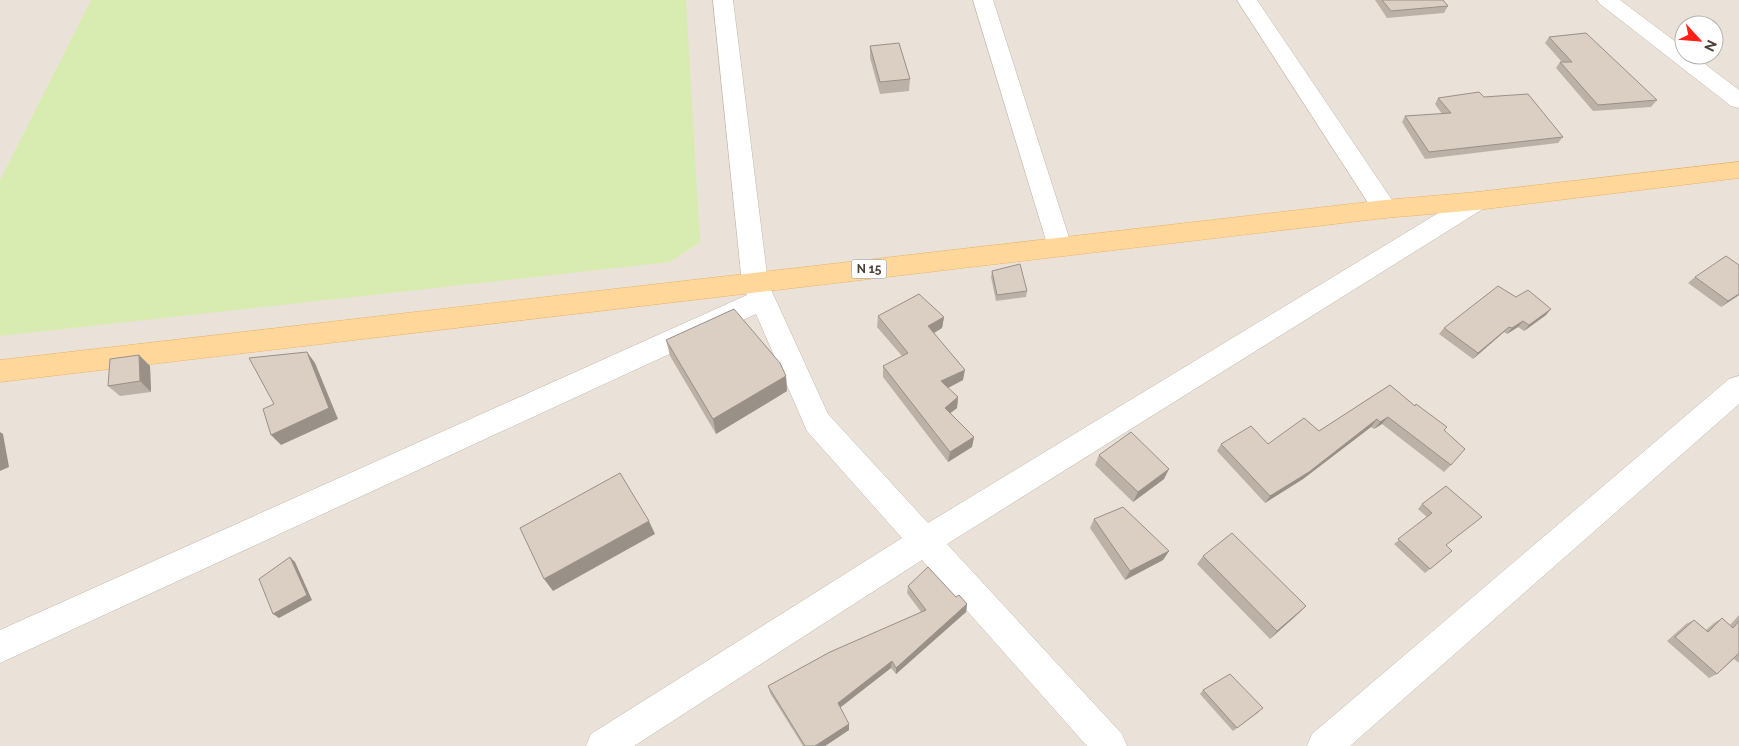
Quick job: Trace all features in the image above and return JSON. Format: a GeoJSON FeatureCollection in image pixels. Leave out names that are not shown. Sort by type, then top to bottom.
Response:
{"type":"FeatureCollection","features":[{"type":"Feature","properties":{"kind":"main road","name":"N 15"},"geometry":{"type":"LineString","coordinates":[[0,371],[759,291],[1060,247],[1739,170]]}},
{"type":"Feature","properties":{"kind":"street"},"geometry":{"type":"LineString","coordinates":[[723,0],[759,291],[817,422],[1110,746]]}},
{"type":"Feature","properties":{"kind":"street"},"geometry":{"type":"LineString","coordinates":[[983,0],[1060,247]]}},
{"type":"Feature","properties":{"kind":"street"},"geometry":{"type":"LineString","coordinates":[[1247,0],[1385,209]]}},
{"type":"Feature","properties":{"kind":"street"},"geometry":{"type":"LineString","coordinates":[[1607,0],[1739,101]]}},
{"type":"Feature","properties":{"kind":"street"},"geometry":{"type":"LineString","coordinates":[[603,746],[925,541],[1476,201]]}},
{"type":"Feature","properties":{"kind":"street"},"geometry":{"type":"LineString","coordinates":[[0,647],[759,291]]}},
{"type":"Feature","properties":{"kind":"street"},"geometry":{"type":"LineString","coordinates":[[1324,746],[1739,387]]}},
{"type":"Feature","properties":{"kind":"shaded area"},"geometry":{"type":"Polygon","coordinates":[[[0,0],[1739,0],[1739,746],[0,746],[0,0]]]}},
{"type":"Feature","properties":{"kind":"green space"},"geometry":{"type":"Polygon","coordinates":[[[91,0],[686,0],[700,242],[670,262],[0,336],[0,180],[91,0]]]}},
{"type":"Feature","properties":{"kind":"building"},"geometry":{"type":"Polygon","coordinates":[[[1382,0],[1443,0],[1448,6],[1391,11],[1382,0]]]}},
{"type":"Feature","properties":{"kind":"building"},"geometry":{"type":"Polygon","coordinates":[[[1586,33],[1657,100],[1598,105],[1560,62],[1572,62],[1549,37],[1586,33]]]}},
{"type":"Feature","properties":{"kind":"building"},"geometry":{"type":"Polygon","coordinates":[[[899,43],[910,79],[880,82],[870,46],[899,43]]]}},
{"type":"Feature","properties":{"kind":"building"},"geometry":{"type":"Polygon","coordinates":[[[1479,92],[1484,97],[1528,94],[1563,137],[1429,152],[1405,116],[1451,113],[1438,98],[1479,92]]]}},
{"type":"Feature","properties":{"kind":"building"},"geometry":{"type":"Polygon","coordinates":[[[1726,256],[1739,265],[1739,294],[1728,301],[1695,277],[1726,256]]]}},
{"type":"Feature","properties":{"kind":"building"},"geometry":{"type":"Polygon","coordinates":[[[1020,264],[1027,291],[997,295],[992,271],[1020,264]]]}},
{"type":"Feature","properties":{"kind":"building"},"geometry":{"type":"Polygon","coordinates":[[[1498,286],[1516,297],[1528,290],[1551,309],[1529,325],[1523,321],[1512,328],[1509,327],[1478,353],[1444,328],[1498,286]]]}},
{"type":"Feature","properties":{"kind":"building"},"geometry":{"type":"Polygon","coordinates":[[[919,294],[944,317],[928,326],[965,370],[941,381],[958,397],[945,408],[974,437],[950,452],[883,366],[908,353],[878,316],[919,294]]]}},
{"type":"Feature","properties":{"kind":"building"},"geometry":{"type":"Polygon","coordinates":[[[734,309],[780,363],[786,376],[713,419],[666,340],[734,309]]]}},
{"type":"Feature","properties":{"kind":"building"},"geometry":{"type":"Polygon","coordinates":[[[307,352],[329,408],[271,435],[263,409],[274,404],[249,358],[307,352]]]}},
{"type":"Feature","properties":{"kind":"building"},"geometry":{"type":"Polygon","coordinates":[[[139,355],[140,381],[108,386],[110,359],[139,355]]]}},
{"type":"Feature","properties":{"kind":"building"},"geometry":{"type":"Polygon","coordinates":[[[1390,385],[1415,406],[1416,404],[1447,427],[1444,430],[1465,449],[1451,465],[1388,417],[1380,422],[1377,419],[1309,472],[1270,496],[1221,444],[1251,426],[1268,444],[1304,418],[1319,431],[1390,385]]]}},
{"type":"Feature","properties":{"kind":"building"},"geometry":{"type":"Polygon","coordinates":[[[1131,432],[1169,469],[1138,492],[1099,455],[1131,432]]]}},
{"type":"Feature","properties":{"kind":"building"},"geometry":{"type":"Polygon","coordinates":[[[620,473],[649,521],[544,579],[520,528],[620,473]]]}},
{"type":"Feature","properties":{"kind":"building"},"geometry":{"type":"Polygon","coordinates":[[[1446,486],[1482,517],[1446,545],[1452,551],[1430,569],[1398,539],[1432,513],[1422,504],[1446,486]]]}},
{"type":"Feature","properties":{"kind":"building"},"geometry":{"type":"Polygon","coordinates":[[[1123,507],[1169,551],[1130,571],[1094,519],[1123,507]]]}},
{"type":"Feature","properties":{"kind":"building"},"geometry":{"type":"Polygon","coordinates":[[[1232,533],[1306,606],[1277,631],[1203,556],[1232,533]]]}},
{"type":"Feature","properties":{"kind":"building"},"geometry":{"type":"Polygon","coordinates":[[[290,557],[307,595],[273,614],[259,579],[290,557]]]}},
{"type":"Feature","properties":{"kind":"building"},"geometry":{"type":"Polygon","coordinates":[[[928,567],[956,597],[959,595],[967,604],[896,668],[892,661],[838,703],[849,724],[815,746],[805,746],[768,686],[830,652],[926,610],[908,586],[928,567]]]}},
{"type":"Feature","properties":{"kind":"building"},"geometry":{"type":"Polygon","coordinates":[[[1722,618],[1733,628],[1739,621],[1739,653],[1717,674],[1675,637],[1694,620],[1708,632],[1722,618]]]}},
{"type":"Feature","properties":{"kind":"building"},"geometry":{"type":"Polygon","coordinates":[[[1230,674],[1263,708],[1237,728],[1203,690],[1230,674]]]}}]}
